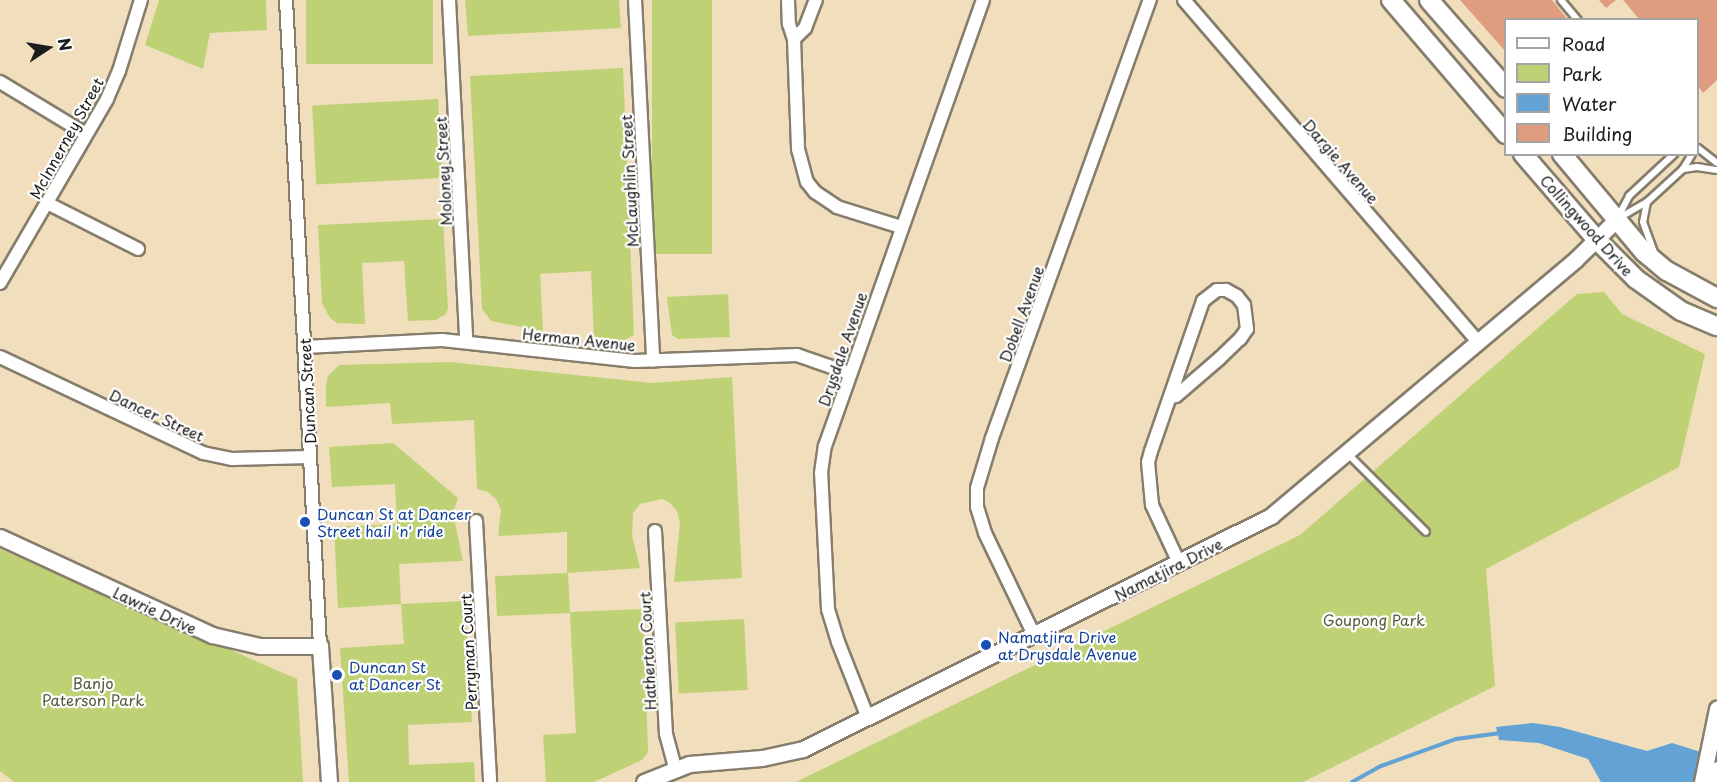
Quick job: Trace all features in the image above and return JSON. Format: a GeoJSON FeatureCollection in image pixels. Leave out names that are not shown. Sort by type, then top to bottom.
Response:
{"type":"FeatureCollection","features":[{"type":"Feature","properties":{"kind":"main road"},"geometry":{"type":"LineString","coordinates":[[1391,0],[1504,132]]}},
{"type":"Feature","properties":{"kind":"main road"},"geometry":{"type":"LineString","coordinates":[[1429,0],[1504,86]]}},
{"type":"Feature","properties":{"kind":"main road","name":"Collingwood Drive"},"geometry":{"type":"LineString","coordinates":[[1525,156],[1597,240],[1656,296],[1681,311],[1717,326]]}},
{"type":"Feature","properties":{"kind":"main road","name":"Collingwood Drive"},"geometry":{"type":"LineString","coordinates":[[1564,156],[1616,220],[1658,264],[1688,284],[1717,298]]}},
{"type":"Feature","properties":{"kind":"street","name":"McInnerney Street"},"geometry":{"type":"LineString","coordinates":[[0,283],[116,78],[141,0]]}},
{"type":"Feature","properties":{"kind":"street","name":"Duncan Street"},"geometry":{"type":"LineString","coordinates":[[286,0],[329,782]]}},
{"type":"Feature","properties":{"kind":"street","name":"Moloney Street"},"geometry":{"type":"LineString","coordinates":[[449,0],[466,341]]}},
{"type":"Feature","properties":{"kind":"street","name":"McLaughlin Street"},"geometry":{"type":"LineString","coordinates":[[635,0],[654,361]]}},
{"type":"Feature","properties":{"kind":"street"},"geometry":{"type":"LineString","coordinates":[[788,0],[789,24],[794,39],[798,149],[807,182],[815,192],[837,207],[901,227]]}},
{"type":"Feature","properties":{"kind":"street"},"geometry":{"type":"LineString","coordinates":[[794,39],[806,28],[816,0]]}},
{"type":"Feature","properties":{"kind":"street","name":"Drysdale Avenue"},"geometry":{"type":"LineString","coordinates":[[868,718],[838,642],[825,587],[820,473],[825,446],[849,372],[982,0]]}},
{"type":"Feature","properties":{"kind":"street","name":"Dobell Avenue"},"geometry":{"type":"LineString","coordinates":[[1034,635],[985,534],[977,507],[976,488],[1150,0]]}},
{"type":"Feature","properties":{"kind":"street","name":"Dargie Avenue"},"geometry":{"type":"LineString","coordinates":[[1184,0],[1477,341]]}},
{"type":"Feature","properties":{"kind":"street"},"geometry":{"type":"LineString","coordinates":[[0,82],[86,134]]}},
{"type":"Feature","properties":{"kind":"street"},"geometry":{"type":"LineString","coordinates":[[47,203],[138,249]]}},
{"type":"Feature","properties":{"kind":"street","name":"Namatjira Drive"},"geometry":{"type":"LineString","coordinates":[[644,782],[675,768],[695,763],[791,753],[868,718],[1271,516],[1597,240],[1616,220]]}},
{"type":"Feature","properties":{"kind":"street"},"geometry":{"type":"LineString","coordinates":[[1170,397],[1176,396],[1220,358],[1247,329],[1244,305],[1237,296],[1227,290],[1217,290],[1203,301],[1151,451],[1148,478],[1156,516],[1179,563]]}},
{"type":"Feature","properties":{"kind":"street","name":"Herman Avenue"},"geometry":{"type":"LineString","coordinates":[[304,347],[441,340],[466,341],[616,360],[654,361],[796,355],[849,372]]}},
{"type":"Feature","properties":{"kind":"street","name":"Dancer Street"},"geometry":{"type":"LineString","coordinates":[[0,357],[203,453],[232,459],[310,457]]}},
{"type":"Feature","properties":{"kind":"street","name":"Perryman Court"},"geometry":{"type":"LineString","coordinates":[[476,521],[490,782]]}},
{"type":"Feature","properties":{"kind":"street","name":"Hatherton Court"},"geometry":{"type":"LineString","coordinates":[[656,531],[666,734],[675,768]]}},
{"type":"Feature","properties":{"kind":"street","name":"Lawrie Drive"},"geometry":{"type":"LineString","coordinates":[[0,537],[212,635],[261,646],[320,646]]}},
{"type":"Feature","properties":{"kind":"street"},"geometry":{"type":"LineString","coordinates":[[1702,782],[1717,709]]}},
{"type":"Feature","properties":{"kind":"street"},"geometry":{"type":"LineString","coordinates":[[1714,782],[1717,770]]}},
{"type":"Feature","properties":{"kind":"lane"},"geometry":{"type":"LineString","coordinates":[[1561,0],[1576,18]]}},
{"type":"Feature","properties":{"kind":"lane"},"geometry":{"type":"LineString","coordinates":[[1699,149],[1717,163]]}},
{"type":"Feature","properties":{"kind":"lane"},"geometry":{"type":"LineString","coordinates":[[1616,220],[1629,196],[1672,156]]}},
{"type":"Feature","properties":{"kind":"lane"},"geometry":{"type":"LineString","coordinates":[[1616,220],[1647,202],[1683,169],[1691,156]]}},
{"type":"Feature","properties":{"kind":"lane"},"geometry":{"type":"LineString","coordinates":[[1683,169],[1697,166],[1717,170]]}},
{"type":"Feature","properties":{"kind":"lane"},"geometry":{"type":"LineString","coordinates":[[1647,202],[1643,222],[1658,264]]}},
{"type":"Feature","properties":{"kind":"lane"},"geometry":{"type":"LineString","coordinates":[[1347,453],[1426,532]]}},
{"type":"Feature","properties":{"kind":"green space"},"geometry":{"type":"Polygon","coordinates":[[[159,0],[266,0],[267,30],[210,33],[203,69],[145,45],[159,0]]]}},
{"type":"Feature","properties":{"kind":"green space"},"geometry":{"type":"Polygon","coordinates":[[[306,0],[433,0],[433,64],[306,64],[306,0]]]}},
{"type":"Feature","properties":{"kind":"green space"},"geometry":{"type":"Polygon","coordinates":[[[465,0],[619,0],[621,28],[468,36],[465,0]]]}},
{"type":"Feature","properties":{"kind":"green space"},"geometry":{"type":"Polygon","coordinates":[[[652,0],[712,0],[712,254],[652,254],[652,0]]]}},
{"type":"Feature","properties":{"kind":"green space"},"geometry":{"type":"Polygon","coordinates":[[[623,68],[634,335],[623,341],[594,337],[591,271],[540,274],[543,331],[491,321],[482,309],[470,76],[623,68]]]}},
{"type":"Feature","properties":{"kind":"green space"},"geometry":{"type":"Polygon","coordinates":[[[438,99],[442,178],[316,184],[312,106],[438,99]]]}},
{"type":"Feature","properties":{"kind":"green space"},"geometry":{"type":"Polygon","coordinates":[[[443,219],[448,308],[446,314],[436,320],[408,321],[404,261],[362,263],[365,324],[337,323],[330,318],[322,303],[318,225],[443,219]]]}},
{"type":"Feature","properties":{"kind":"green space","name":"Goupong Park"},"geometry":{"type":"Polygon","coordinates":[[[1604,292],[1622,314],[1705,354],[1679,467],[1486,569],[1495,686],[1303,782],[796,782],[1300,535],[1577,294],[1604,292]]]}},
{"type":"Feature","properties":{"kind":"green space"},"geometry":{"type":"Polygon","coordinates":[[[728,294],[730,337],[678,339],[672,335],[667,297],[728,294]]]}},
{"type":"Feature","properties":{"kind":"green space"},"geometry":{"type":"Polygon","coordinates":[[[450,362],[652,383],[732,377],[742,578],[674,582],[680,523],[677,511],[670,503],[662,499],[640,504],[633,513],[632,535],[640,568],[568,573],[570,612],[643,609],[648,752],[642,760],[594,782],[546,782],[543,735],[576,733],[570,613],[497,616],[495,576],[567,573],[567,532],[498,536],[501,510],[496,499],[488,492],[477,489],[474,420],[392,424],[390,403],[326,407],[328,376],[339,365],[450,362]]]}},
{"type":"Feature","properties":{"kind":"green space"},"geometry":{"type":"Polygon","coordinates":[[[393,443],[458,498],[453,513],[463,561],[399,564],[401,604],[338,608],[334,527],[397,524],[395,484],[332,487],[329,447],[393,443]]]}},
{"type":"Feature","properties":{"kind":"green space","name":"Banjo Paterson Park"},"geometry":{"type":"Polygon","coordinates":[[[0,549],[297,679],[303,782],[14,782],[0,771],[0,549]]]}},
{"type":"Feature","properties":{"kind":"green space"},"geometry":{"type":"Polygon","coordinates":[[[465,601],[472,722],[408,725],[409,765],[474,762],[475,782],[349,782],[340,648],[404,644],[401,604],[465,601]]]}},
{"type":"Feature","properties":{"kind":"green space"},"geometry":{"type":"Polygon","coordinates":[[[744,619],[748,690],[679,694],[675,623],[744,619]]]}},
{"type":"Feature","properties":{"kind":"water"},"geometry":{"type":"Polygon","coordinates":[[[1533,723],[1560,727],[1647,751],[1672,743],[1717,757],[1717,782],[1601,782],[1588,759],[1539,743],[1499,740],[1496,727],[1533,723]]]}},
{"type":"Feature","properties":{"kind":"building"},"geometry":{"type":"Polygon","coordinates":[[[1460,0],[1552,0],[1566,18],[1504,18],[1504,50],[1460,0]]]}},
{"type":"Feature","properties":{"kind":"building"},"geometry":{"type":"Polygon","coordinates":[[[1599,0],[1616,0],[1606,8],[1599,0]]]}},
{"type":"Feature","properties":{"kind":"building"},"geometry":{"type":"Polygon","coordinates":[[[1623,0],[1717,0],[1717,80],[1703,93],[1699,87],[1699,18],[1638,18],[1623,0]]]}},
{"type":"Feature","properties":{"kind":"waterway"},"geometry":{"type":"LineString","coordinates":[[1352,782],[1381,766],[1456,739],[1501,733]]}},
{"type":"Feature","properties":{"kind":"place","name":"Duncan St at Dancer Street hail 'n' ride"},"geometry":{"type":"Point","coordinates":[305,522]}},
{"type":"Feature","properties":{"kind":"place","name":"Namatjira Drive at Drysdale Avenue"},"geometry":{"type":"Point","coordinates":[986,645]}},
{"type":"Feature","properties":{"kind":"place","name":"Duncan St at Dancer St"},"geometry":{"type":"Point","coordinates":[337,675]}}]}
